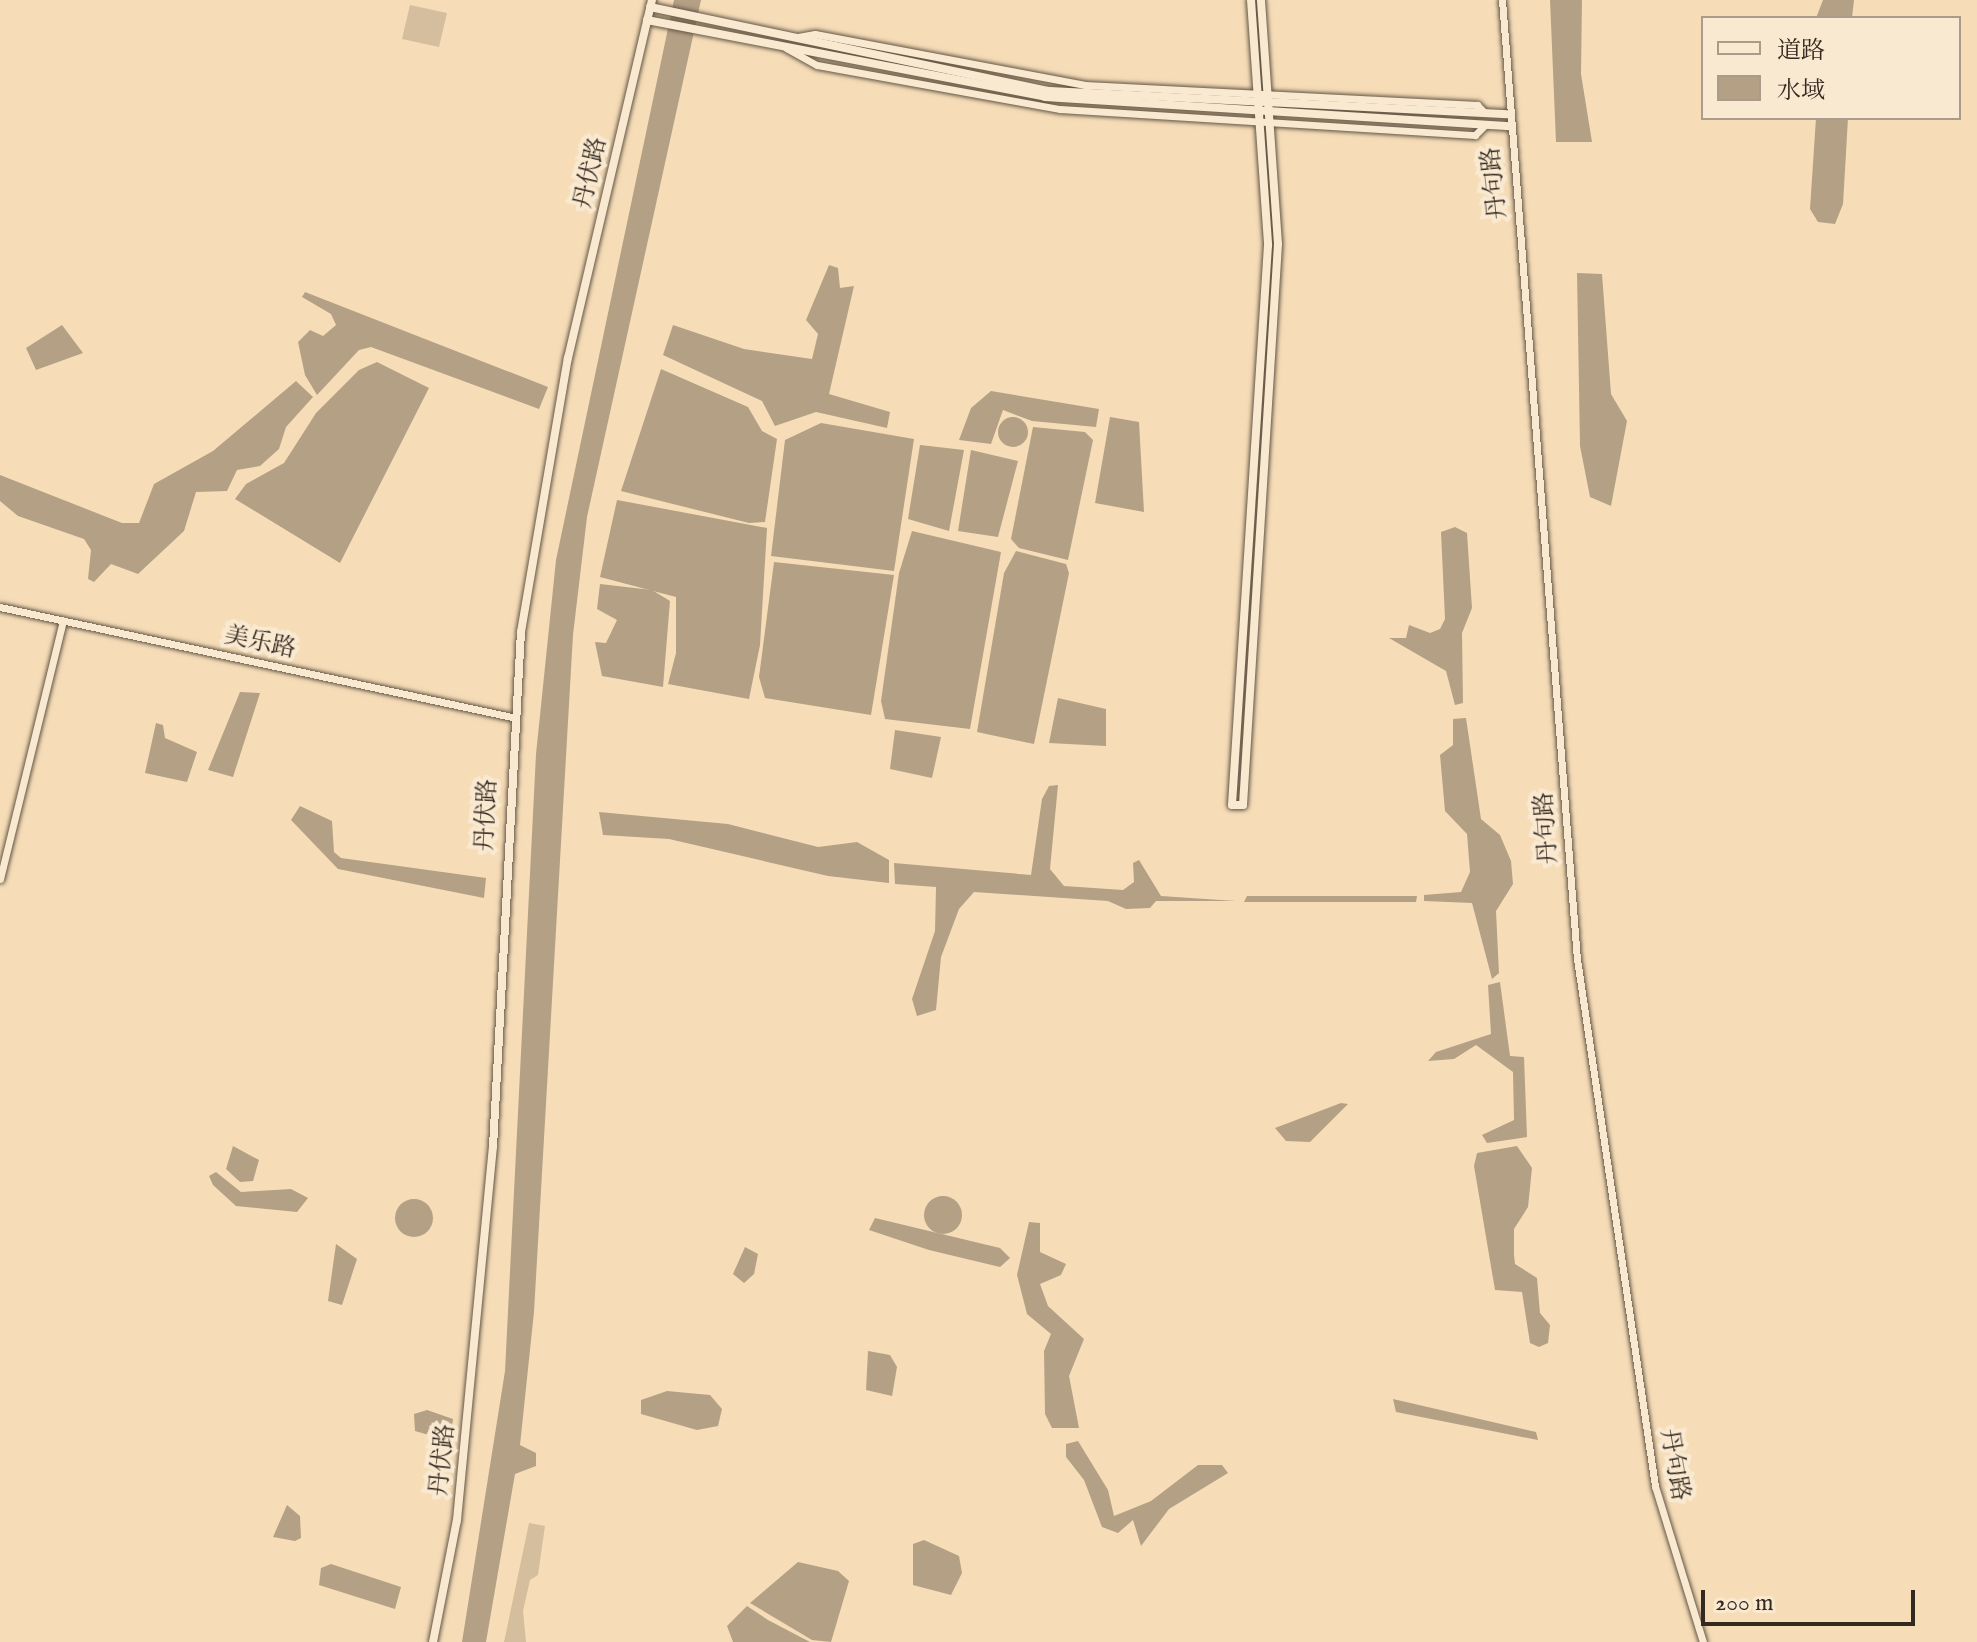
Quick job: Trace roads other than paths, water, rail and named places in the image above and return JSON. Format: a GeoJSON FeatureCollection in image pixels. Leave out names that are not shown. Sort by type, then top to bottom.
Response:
{"type":"FeatureCollection","features":[{"type":"Feature","properties":{"kind":"main road"},"geometry":{"type":"LineString","coordinates":[[1251,0],[1264,105]]}},
{"type":"Feature","properties":{"kind":"main road"},"geometry":{"type":"LineString","coordinates":[[1261,0],[1268,245],[1232,805],[1243,805],[1278,244],[1265,124]]}},
{"type":"Feature","properties":{"kind":"main road"},"geometry":{"type":"LineString","coordinates":[[651,4],[786,44]]}},
{"type":"Feature","properties":{"kind":"main road","name":"丹伏路"},"geometry":{"type":"LineString","coordinates":[[433,1642],[457,1520],[493,1147],[512,717],[568,358],[651,4]]}},
{"type":"Feature","properties":{"kind":"main road"},"geometry":{"type":"LineString","coordinates":[[647,20],[1049,91],[1264,105],[1508,114]]}},
{"type":"Feature","properties":{"kind":"main road"},"geometry":{"type":"LineString","coordinates":[[1264,105],[1510,126]]}},
{"type":"Feature","properties":{"kind":"street","name":"丹句路"},"geometry":{"type":"LineString","coordinates":[[1502,0],[1508,114],[1577,959],[1655,1486],[1703,1642]]}},
{"type":"Feature","properties":{"kind":"street"},"geometry":{"type":"LineString","coordinates":[[786,44],[817,65],[1029,105],[1265,124],[1475,135],[1485,125]]}},
{"type":"Feature","properties":{"kind":"street","name":"美乐路"},"geometry":{"type":"LineString","coordinates":[[0,607],[512,717]]}},
{"type":"Feature","properties":{"kind":"street"},"geometry":{"type":"LineString","coordinates":[[0,879],[63,621]]}},
{"type":"Feature","properties":{"kind":"water"},"geometry":{"type":"Polygon","coordinates":[[[674,0],[701,0],[587,517],[573,635],[534,1312],[520,1445],[536,1453],[536,1466],[515,1474],[486,1642],[462,1642],[505,1371],[536,754],[556,560],[674,0]]]}},
{"type":"Feature","properties":{"kind":"water"},"geometry":{"type":"Polygon","coordinates":[[[1550,0],[1582,0],[1581,74],[1592,142],[1556,142],[1550,0]]]}},
{"type":"Feature","properties":{"kind":"water"},"geometry":{"type":"Polygon","coordinates":[[[1823,0],[1854,0],[1852,16],[1817,16],[1823,0]]]}},
{"type":"Feature","properties":{"kind":"water"},"geometry":{"type":"Polygon","coordinates":[[[1816,120],[1848,120],[1843,204],[1835,224],[1818,222],[1810,209],[1816,120]]]}},
{"type":"Feature","properties":{"kind":"water"},"geometry":{"type":"Polygon","coordinates":[[[829,265],[838,268],[840,288],[854,286],[829,394],[890,412],[887,428],[816,412],[775,426],[762,401],[663,355],[673,325],[744,349],[812,359],[818,334],[806,320],[829,265]]]}},
{"type":"Feature","properties":{"kind":"water"},"geometry":{"type":"Polygon","coordinates":[[[1577,273],[1602,274],[1611,394],[1627,421],[1611,506],[1590,497],[1580,446],[1577,273]]]}},
{"type":"Feature","properties":{"kind":"water"},"geometry":{"type":"Polygon","coordinates":[[[305,292],[548,387],[539,409],[371,347],[359,350],[317,395],[305,375],[298,342],[310,330],[323,336],[336,325],[331,314],[302,297],[305,292]]]}},
{"type":"Feature","properties":{"kind":"water"},"geometry":{"type":"Polygon","coordinates":[[[62,325],[83,353],[36,370],[26,348],[62,325]]]}},
{"type":"Feature","properties":{"kind":"water"},"geometry":{"type":"Polygon","coordinates":[[[377,362],[429,388],[340,563],[235,499],[246,484],[284,463],[316,413],[359,370],[377,362]]]}},
{"type":"Feature","properties":{"kind":"water"},"geometry":{"type":"Polygon","coordinates":[[[661,369],[748,407],[762,431],[777,439],[765,522],[749,523],[621,491],[661,369]]]}},
{"type":"Feature","properties":{"kind":"water"},"geometry":{"type":"Polygon","coordinates":[[[296,381],[313,397],[286,427],[279,449],[260,466],[237,470],[227,491],[196,492],[184,531],[138,574],[111,564],[94,582],[88,579],[91,550],[84,539],[18,516],[0,501],[0,475],[122,523],[139,523],[154,484],[213,451],[296,381]]]}},
{"type":"Feature","properties":{"kind":"water"},"geometry":{"type":"Polygon","coordinates":[[[991,391],[1099,409],[1096,427],[1032,421],[1003,410],[991,444],[959,440],[971,408],[991,391]]]}},
{"type":"Feature","properties":{"kind":"water"},"geometry":{"type":"Polygon","coordinates":[[[1013,417],[1019,418],[1027,426],[1027,438],[1019,446],[1013,447],[1007,446],[999,438],[998,432],[999,426],[1007,418],[1013,417]]]}},
{"type":"Feature","properties":{"kind":"water"},"geometry":{"type":"Polygon","coordinates":[[[1110,417],[1139,422],[1144,512],[1095,503],[1110,417]]]}},
{"type":"Feature","properties":{"kind":"water"},"geometry":{"type":"Polygon","coordinates":[[[821,423],[914,439],[894,571],[771,556],[785,440],[821,423]]]}},
{"type":"Feature","properties":{"kind":"water"},"geometry":{"type":"Polygon","coordinates":[[[1033,427],[1085,432],[1093,440],[1068,560],[1019,548],[1011,539],[1033,427]]]}},
{"type":"Feature","properties":{"kind":"water"},"geometry":{"type":"Polygon","coordinates":[[[920,445],[964,450],[949,531],[908,519],[920,445]]]}},
{"type":"Feature","properties":{"kind":"water"},"geometry":{"type":"Polygon","coordinates":[[[971,450],[1018,461],[998,537],[958,531],[971,450]]]}},
{"type":"Feature","properties":{"kind":"water"},"geometry":{"type":"Polygon","coordinates":[[[617,500],[767,528],[760,645],[749,699],[668,684],[676,653],[676,597],[600,577],[617,500]]]}},
{"type":"Feature","properties":{"kind":"water"},"geometry":{"type":"Polygon","coordinates":[[[1455,527],[1467,533],[1472,608],[1462,633],[1463,703],[1455,705],[1446,671],[1389,638],[1406,638],[1409,625],[1430,633],[1440,629],[1445,619],[1441,532],[1455,527]]]}},
{"type":"Feature","properties":{"kind":"water"},"geometry":{"type":"Polygon","coordinates":[[[912,531],[1001,552],[970,729],[885,719],[881,701],[899,573],[912,531]]]}},
{"type":"Feature","properties":{"kind":"water"},"geometry":{"type":"Polygon","coordinates":[[[1016,551],[1066,564],[1069,573],[1034,744],[977,732],[1004,573],[1016,551]]]}},
{"type":"Feature","properties":{"kind":"water"},"geometry":{"type":"Polygon","coordinates":[[[774,562],[894,575],[871,715],[765,698],[759,677],[774,562]]]}},
{"type":"Feature","properties":{"kind":"water"},"geometry":{"type":"Polygon","coordinates":[[[600,584],[652,590],[670,601],[663,687],[602,676],[595,642],[606,643],[617,620],[597,609],[600,584]]]}},
{"type":"Feature","properties":{"kind":"water"},"geometry":{"type":"Polygon","coordinates":[[[240,692],[260,693],[233,777],[208,770],[240,692]]]}},
{"type":"Feature","properties":{"kind":"water"},"geometry":{"type":"Polygon","coordinates":[[[1058,698],[1106,709],[1106,746],[1049,743],[1058,698]]]}},
{"type":"Feature","properties":{"kind":"water"},"geometry":{"type":"Polygon","coordinates":[[[1466,718],[1481,819],[1500,835],[1511,861],[1513,884],[1496,911],[1499,973],[1492,979],[1472,903],[1424,901],[1424,895],[1461,892],[1470,872],[1467,834],[1445,811],[1440,755],[1453,745],[1453,719],[1466,718]]]}},
{"type":"Feature","properties":{"kind":"water"},"geometry":{"type":"Polygon","coordinates":[[[156,723],[163,725],[165,738],[197,752],[187,782],[145,773],[156,723]]]}},
{"type":"Feature","properties":{"kind":"water"},"geometry":{"type":"Polygon","coordinates":[[[895,730],[941,737],[932,778],[890,769],[895,730]]]}},
{"type":"Feature","properties":{"kind":"water"},"geometry":{"type":"Polygon","coordinates":[[[1058,785],[1050,869],[1064,886],[1123,890],[1134,882],[1133,863],[1139,860],[1161,896],[1236,901],[1156,901],[1150,908],[1126,909],[1108,901],[974,892],[959,909],[941,957],[936,1010],[917,1016],[912,999],[935,931],[936,887],[895,884],[894,863],[1031,875],[1042,799],[1049,786],[1058,785]]]}},
{"type":"Feature","properties":{"kind":"water"},"geometry":{"type":"Polygon","coordinates":[[[300,806],[332,821],[334,852],[341,858],[486,878],[484,898],[338,869],[291,820],[300,806]]]}},
{"type":"Feature","properties":{"kind":"water"},"geometry":{"type":"Polygon","coordinates":[[[599,812],[728,824],[818,847],[857,842],[889,860],[889,883],[828,876],[669,839],[603,835],[599,812]]]}},
{"type":"Feature","properties":{"kind":"water"},"geometry":{"type":"Polygon","coordinates":[[[1247,896],[1417,896],[1416,902],[1244,902],[1247,896]]]}},
{"type":"Feature","properties":{"kind":"water"},"geometry":{"type":"Polygon","coordinates":[[[1500,982],[1510,1056],[1524,1057],[1527,1137],[1487,1143],[1482,1135],[1514,1120],[1513,1072],[1476,1045],[1454,1059],[1428,1061],[1436,1052],[1491,1034],[1488,985],[1500,982]]]}},
{"type":"Feature","properties":{"kind":"water"},"geometry":{"type":"Polygon","coordinates":[[[1341,1103],[1348,1104],[1310,1142],[1286,1141],[1275,1128],[1341,1103]]]}},
{"type":"Feature","properties":{"kind":"water"},"geometry":{"type":"Polygon","coordinates":[[[233,1146],[259,1160],[253,1181],[240,1182],[226,1169],[233,1146]]]}},
{"type":"Feature","properties":{"kind":"water"},"geometry":{"type":"Polygon","coordinates":[[[1517,1146],[1532,1168],[1528,1207],[1514,1229],[1514,1255],[1515,1264],[1537,1278],[1540,1313],[1550,1325],[1548,1343],[1539,1347],[1530,1343],[1522,1292],[1495,1290],[1474,1166],[1477,1153],[1517,1146]]]}},
{"type":"Feature","properties":{"kind":"water"},"geometry":{"type":"Polygon","coordinates":[[[216,1172],[241,1192],[291,1189],[308,1198],[297,1212],[236,1206],[213,1185],[209,1176],[216,1172]]]}},
{"type":"Feature","properties":{"kind":"water"},"geometry":{"type":"Polygon","coordinates":[[[943,1196],[957,1201],[962,1215],[957,1229],[943,1234],[929,1229],[924,1215],[929,1201],[943,1196]]]}},
{"type":"Feature","properties":{"kind":"water"},"geometry":{"type":"Polygon","coordinates":[[[414,1199],[427,1205],[433,1218],[427,1231],[414,1237],[401,1231],[395,1218],[401,1205],[414,1199]]]}},
{"type":"Feature","properties":{"kind":"water"},"geometry":{"type":"Polygon","coordinates":[[[875,1218],[1000,1248],[1010,1258],[1000,1267],[929,1250],[869,1230],[875,1218]]]}},
{"type":"Feature","properties":{"kind":"water"},"geometry":{"type":"Polygon","coordinates":[[[1029,1222],[1040,1223],[1040,1252],[1066,1264],[1061,1275],[1040,1284],[1048,1306],[1084,1339],[1069,1376],[1079,1428],[1052,1428],[1045,1414],[1044,1351],[1051,1334],[1027,1314],[1017,1275],[1029,1222]]]}},
{"type":"Feature","properties":{"kind":"water"},"geometry":{"type":"Polygon","coordinates":[[[336,1244],[357,1259],[342,1305],[328,1301],[336,1244]]]}},
{"type":"Feature","properties":{"kind":"water"},"geometry":{"type":"Polygon","coordinates":[[[745,1247],[758,1254],[754,1274],[744,1283],[733,1274],[745,1247]]]}},
{"type":"Feature","properties":{"kind":"water"},"geometry":{"type":"Polygon","coordinates":[[[868,1351],[890,1355],[897,1367],[892,1396],[866,1390],[868,1351]]]}},
{"type":"Feature","properties":{"kind":"water"},"geometry":{"type":"Polygon","coordinates":[[[667,1391],[710,1395],[722,1409],[718,1426],[697,1430],[641,1414],[641,1400],[667,1391]]]}},
{"type":"Feature","properties":{"kind":"water"},"geometry":{"type":"Polygon","coordinates":[[[1393,1399],[1536,1432],[1538,1440],[1396,1412],[1393,1399]]]}},
{"type":"Feature","properties":{"kind":"water"},"geometry":{"type":"Polygon","coordinates":[[[427,1410],[453,1419],[450,1441],[415,1431],[414,1414],[427,1410]]]}},
{"type":"Feature","properties":{"kind":"water"},"geometry":{"type":"Polygon","coordinates":[[[1078,1441],[1108,1490],[1114,1516],[1151,1501],[1198,1465],[1222,1465],[1228,1473],[1169,1509],[1141,1546],[1133,1520],[1118,1533],[1102,1527],[1084,1480],[1066,1457],[1066,1444],[1078,1441]]]}},
{"type":"Feature","properties":{"kind":"water"},"geometry":{"type":"Polygon","coordinates":[[[287,1505],[300,1516],[301,1538],[295,1541],[273,1537],[287,1505]]]}},
{"type":"Feature","properties":{"kind":"water"},"geometry":{"type":"Polygon","coordinates":[[[924,1540],[959,1556],[962,1573],[951,1595],[913,1585],[913,1544],[924,1540]]]}},
{"type":"Feature","properties":{"kind":"water"},"geometry":{"type":"Polygon","coordinates":[[[798,1562],[838,1571],[849,1581],[831,1642],[812,1640],[750,1603],[798,1562]]]}},
{"type":"Feature","properties":{"kind":"water"},"geometry":{"type":"Polygon","coordinates":[[[331,1564],[401,1587],[395,1609],[319,1585],[321,1568],[331,1564]]]}},
{"type":"Feature","properties":{"kind":"water"},"geometry":{"type":"Polygon","coordinates":[[[747,1606],[810,1642],[733,1642],[727,1626],[747,1606]]]}}]}
